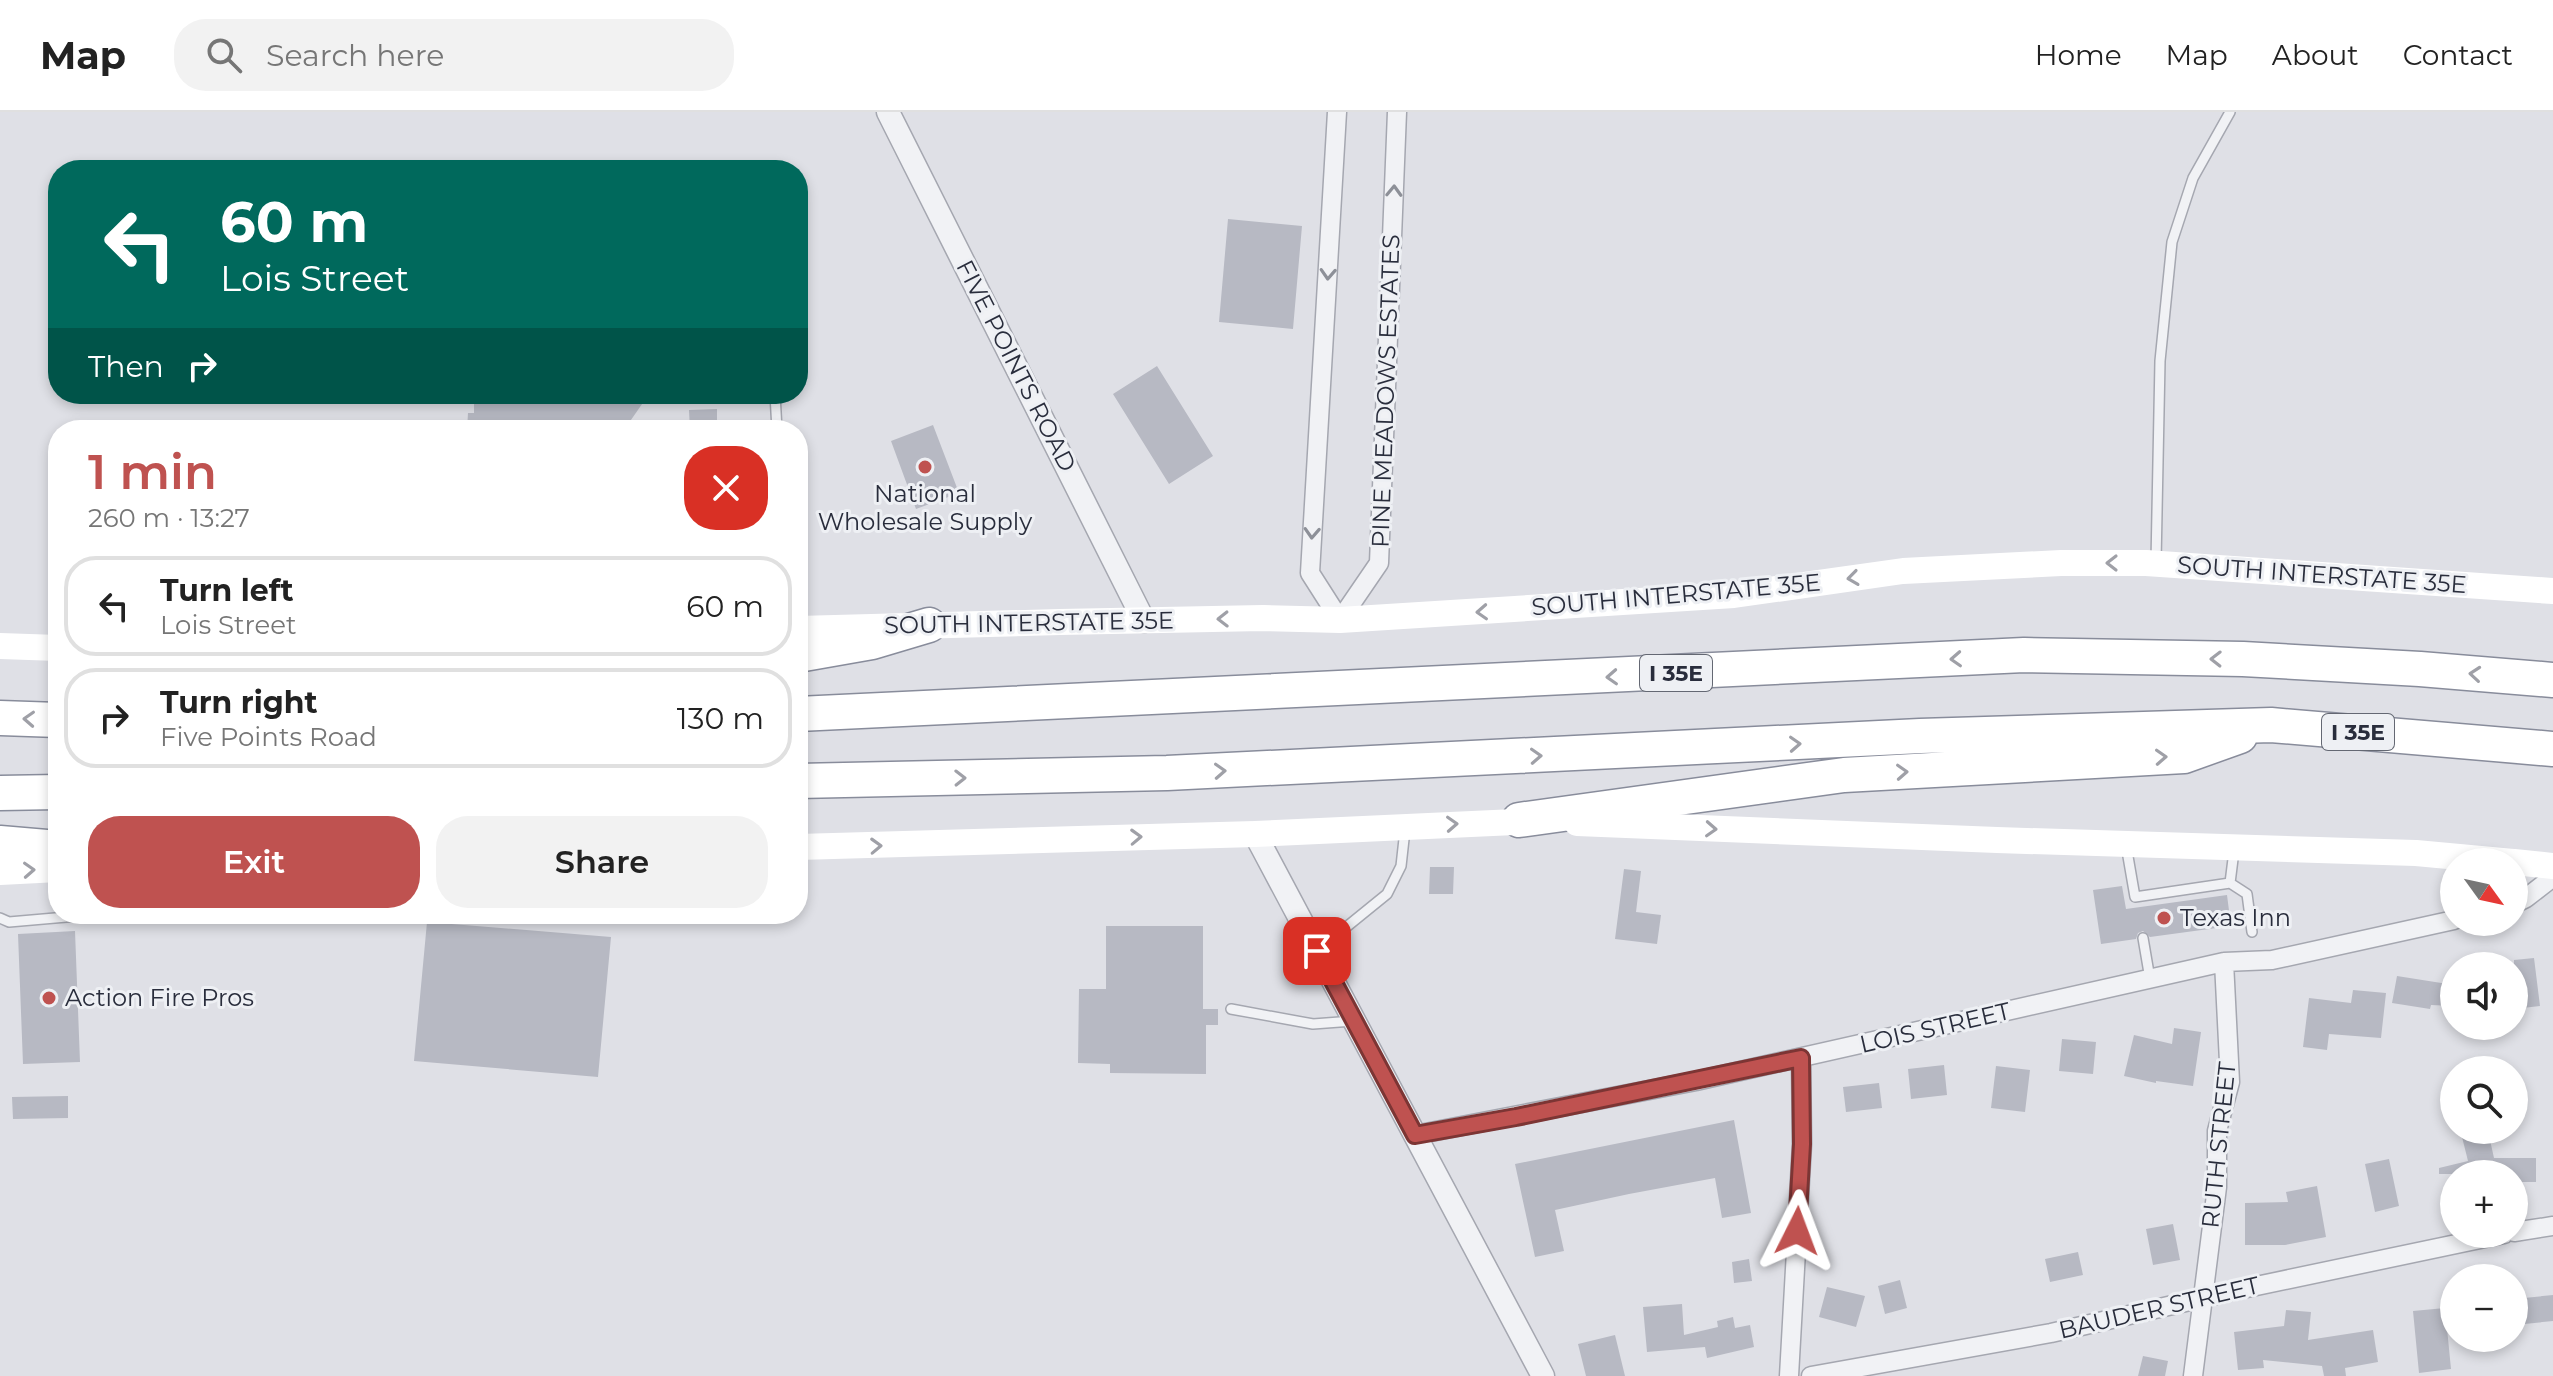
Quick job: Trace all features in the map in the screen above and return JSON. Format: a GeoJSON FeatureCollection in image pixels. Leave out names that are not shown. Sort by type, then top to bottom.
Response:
{"type":"FeatureCollection","features":[{"type":"Feature","properties":{"kind":"highway"},"geometry":{"type":"LineString","coordinates":[[808,653],[872,642],[929,625]]}},
{"type":"Feature","properties":{"kind":"highway","name":"I 35E"},"geometry":{"type":"LineString","coordinates":[[808,714],[1597,678],[2024,655],[2243,659],[2553,680]]}},
{"type":"Feature","properties":{"kind":"highway"},"geometry":{"type":"LineString","coordinates":[[0,718],[48,720]]}},
{"type":"Feature","properties":{"kind":"highway"},"geometry":{"type":"LineString","coordinates":[[1519,820],[1844,775],[2184,756],[2271,725]]}},
{"type":"Feature","properties":{"kind":"highway","name":"I 35E"},"geometry":{"type":"LineString","coordinates":[[808,781],[1167,773],[1920,736],[2271,725],[2553,749]]}},
{"type":"Feature","properties":{"kind":"highway"},"geometry":{"type":"LineString","coordinates":[[0,793],[48,792]]}},
{"type":"Feature","properties":{"kind":"highway"},"geometry":{"type":"LineString","coordinates":[[0,843],[48,847]]}},
{"type":"Feature","properties":{"kind":"main road","name":"SOUTH INTERSTATE 35E"},"geometry":{"type":"LineString","coordinates":[[808,629],[1340,620],[1734,595],[1903,571],[2061,563],[2155,563],[2553,591]]}},
{"type":"Feature","properties":{"kind":"main road"},"geometry":{"type":"LineString","coordinates":[[0,646],[48,648]]}},
{"type":"Feature","properties":{"kind":"main road"},"geometry":{"type":"LineString","coordinates":[[808,847],[1255,834],[1519,820],[2440,855]]}},
{"type":"Feature","properties":{"kind":"main road"},"geometry":{"type":"LineString","coordinates":[[2528,863],[2553,866]]}},
{"type":"Feature","properties":{"kind":"main road"},"geometry":{"type":"LineString","coordinates":[[0,872],[48,870]]}},
{"type":"Feature","properties":{"kind":"street","name":"FIVE POINTS ROAD"},"geometry":{"type":"LineString","coordinates":[[888,112],[1144,621]]}},
{"type":"Feature","properties":{"kind":"street"},"geometry":{"type":"LineString","coordinates":[[1337,112],[1310,573],[1340,620]]}},
{"type":"Feature","properties":{"kind":"street","name":"PINE MEADOWS ESTATES"},"geometry":{"type":"LineString","coordinates":[[1340,620],[1379,563],[1397,112]]}},
{"type":"Feature","properties":{"kind":"street"},"geometry":{"type":"LineString","coordinates":[[1255,834],[1543,1376]]}},
{"type":"Feature","properties":{"kind":"street"},"geometry":{"type":"LineString","coordinates":[[2528,896],[2553,877]]}},
{"type":"Feature","properties":{"kind":"street","name":"LOIS STREET"},"geometry":{"type":"LineString","coordinates":[[1415,1135],[1801,1058],[2224,962],[2272,960],[2440,923]]}},
{"type":"Feature","properties":{"kind":"street","name":"RUTH STREET"},"geometry":{"type":"LineString","coordinates":[[2193,1376],[2217,1187],[2217,1131],[2230,1082],[2224,962]]}},
{"type":"Feature","properties":{"kind":"street"},"geometry":{"type":"LineString","coordinates":[[1789,1376],[1802,1144],[1801,1058]]}},
{"type":"Feature","properties":{"kind":"street"},"geometry":{"type":"LineString","coordinates":[[2528,1230],[2553,1226]]}},
{"type":"Feature","properties":{"kind":"street","name":"BAUDER STREET"},"geometry":{"type":"LineString","coordinates":[[1811,1376],[2051,1333],[2440,1248]]}},
{"type":"Feature","properties":{"kind":"lane"},"geometry":{"type":"LineString","coordinates":[[2155,563],[2160,361],[2172,242],[2193,178],[2230,112]]}},
{"type":"Feature","properties":{"kind":"lane"},"geometry":{"type":"LineString","coordinates":[[1317,951],[1387,894],[1401,866],[1405,826]]}},
{"type":"Feature","properties":{"kind":"lane"},"geometry":{"type":"LineString","coordinates":[[2126,844],[2136,903],[2230,883],[2247,894],[2252,932]]}},
{"type":"Feature","properties":{"kind":"lane"},"geometry":{"type":"LineString","coordinates":[[2230,883],[2234,847]]}},
{"type":"Feature","properties":{"kind":"lane"},"geometry":{"type":"LineString","coordinates":[[0,918],[9,922],[48,919]]}},
{"type":"Feature","properties":{"kind":"lane"},"geometry":{"type":"LineString","coordinates":[[2143,938],[2150,979]]}},
{"type":"Feature","properties":{"kind":"lane"},"geometry":{"type":"LineString","coordinates":[[1231,1009],[1313,1024],[1353,1021]]}},
{"type":"Feature","properties":{"kind":"building"},"geometry":{"type":"Polygon","coordinates":[[[1228,219],[1302,226],[1293,329],[1219,322],[1228,219]]]}},
{"type":"Feature","properties":{"kind":"building"},"geometry":{"type":"Polygon","coordinates":[[[1157,366],[1213,456],[1169,484],[1113,394],[1157,366]]]}},
{"type":"Feature","properties":{"kind":"building"},"geometry":{"type":"Polygon","coordinates":[[[474,404],[642,404],[631,420],[468,420],[468,413],[474,413],[474,404]]]}},
{"type":"Feature","properties":{"kind":"building"},"geometry":{"type":"Polygon","coordinates":[[[717,409],[717,420],[690,420],[689,410],[717,409]]]}},
{"type":"Feature","properties":{"kind":"building","name":"National Wholesale Supply"},"geometry":{"type":"Polygon","coordinates":[[[933,425],[959,493],[916,509],[891,441],[933,425]]]}},
{"type":"Feature","properties":{"kind":"building"},"geometry":{"type":"Polygon","coordinates":[[[1430,867],[1454,867],[1453,894],[1429,894],[1430,867]]]}},
{"type":"Feature","properties":{"kind":"building"},"geometry":{"type":"Polygon","coordinates":[[[1624,869],[1641,871],[1636,912],[1661,915],[1657,944],[1615,939],[1624,869]]]}},
{"type":"Feature","properties":{"kind":"building","name":"Texas Inn"},"geometry":{"type":"Polygon","coordinates":[[[2122,886],[2126,909],[2227,895],[2231,926],[2150,937],[2143,931],[2138,933],[2136,939],[2101,944],[2093,890],[2122,886]]]}},
{"type":"Feature","properties":{"kind":"building"},"geometry":{"type":"Polygon","coordinates":[[[427,924],[611,937],[598,1077],[414,1061],[427,924]]]}},
{"type":"Feature","properties":{"kind":"building"},"geometry":{"type":"Polygon","coordinates":[[[1106,926],[1203,926],[1203,1009],[1218,1009],[1218,1025],[1206,1025],[1206,1074],[1110,1073],[1110,1064],[1078,1063],[1079,989],[1106,989],[1106,926]]]}},
{"type":"Feature","properties":{"kind":"building","name":"Action Fire Pros"},"geometry":{"type":"Polygon","coordinates":[[[75,931],[80,1062],[23,1064],[18,934],[75,931]]]}},
{"type":"Feature","properties":{"kind":"building"},"geometry":{"type":"Polygon","coordinates":[[[2534,958],[2540,1006],[2528,1007],[2528,959],[2534,958]]]}},
{"type":"Feature","properties":{"kind":"building"},"geometry":{"type":"Polygon","coordinates":[[[2397,976],[2440,983],[2440,1005],[2431,1005],[2430,1009],[2392,1003],[2397,976]]]}},
{"type":"Feature","properties":{"kind":"building"},"geometry":{"type":"Polygon","coordinates":[[[2353,990],[2386,993],[2381,1038],[2329,1034],[2327,1050],[2303,1047],[2309,998],[2351,1003],[2353,990]]]}},
{"type":"Feature","properties":{"kind":"building"},"geometry":{"type":"Polygon","coordinates":[[[2174,1028],[2201,1032],[2193,1086],[2124,1076],[2134,1035],[2172,1044],[2174,1028]]]}},
{"type":"Feature","properties":{"kind":"building"},"geometry":{"type":"Polygon","coordinates":[[[2062,1039],[2096,1042],[2093,1074],[2059,1071],[2062,1039]]]}},
{"type":"Feature","properties":{"kind":"building"},"geometry":{"type":"Polygon","coordinates":[[[1944,1065],[1947,1095],[1911,1099],[1908,1069],[1944,1065]]]}},
{"type":"Feature","properties":{"kind":"building"},"geometry":{"type":"Polygon","coordinates":[[[1996,1066],[2030,1070],[2025,1112],[1991,1108],[1996,1066]]]}},
{"type":"Feature","properties":{"kind":"building"},"geometry":{"type":"Polygon","coordinates":[[[1879,1083],[1882,1108],[1846,1112],[1843,1087],[1879,1083]]]}},
{"type":"Feature","properties":{"kind":"building"},"geometry":{"type":"Polygon","coordinates":[[[68,1096],[68,1118],[13,1119],[12,1097],[68,1096]]]}},
{"type":"Feature","properties":{"kind":"building"},"geometry":{"type":"Polygon","coordinates":[[[1734,1120],[1751,1213],[1722,1218],[1715,1178],[1629,1194],[1555,1210],[1564,1251],[1535,1257],[1515,1164],[1734,1120]]]}},
{"type":"Feature","properties":{"kind":"building"},"geometry":{"type":"Polygon","coordinates":[[[2464,1144],[2491,1144],[2494,1158],[2536,1158],[2536,1182],[2528,1182],[2528,1160],[2468,1160],[2464,1144]]]}},
{"type":"Feature","properties":{"kind":"building"},"geometry":{"type":"Polygon","coordinates":[[[2389,1159],[2399,1206],[2375,1212],[2365,1164],[2389,1159]]]}},
{"type":"Feature","properties":{"kind":"building"},"geometry":{"type":"Polygon","coordinates":[[[2317,1186],[2326,1237],[2285,1245],[2245,1245],[2245,1203],[2288,1202],[2286,1192],[2317,1186]]]}},
{"type":"Feature","properties":{"kind":"building"},"geometry":{"type":"Polygon","coordinates":[[[2173,1224],[2180,1260],[2153,1265],[2146,1229],[2173,1224]]]}},
{"type":"Feature","properties":{"kind":"building"},"geometry":{"type":"Polygon","coordinates":[[[2078,1252],[2083,1275],[2050,1282],[2045,1259],[2078,1252]]]}},
{"type":"Feature","properties":{"kind":"building"},"geometry":{"type":"Polygon","coordinates":[[[1749,1259],[1752,1281],[1734,1283],[1732,1262],[1749,1259]]]}},
{"type":"Feature","properties":{"kind":"building"},"geometry":{"type":"Polygon","coordinates":[[[1900,1280],[1907,1308],[1885,1314],[1878,1286],[1900,1280]]]}},
{"type":"Feature","properties":{"kind":"building"},"geometry":{"type":"Polygon","coordinates":[[[1827,1287],[1865,1296],[1856,1327],[1819,1317],[1827,1287]]]}},
{"type":"Feature","properties":{"kind":"building"},"geometry":{"type":"Polygon","coordinates":[[[2553,1295],[2553,1321],[2528,1324],[2528,1298],[2553,1295]]]}},
{"type":"Feature","properties":{"kind":"building"},"geometry":{"type":"Polygon","coordinates":[[[1682,1304],[1684,1335],[1718,1327],[1717,1321],[1733,1317],[1735,1328],[1750,1325],[1754,1347],[1707,1358],[1705,1347],[1647,1352],[1643,1307],[1682,1304]]]}},
{"type":"Feature","properties":{"kind":"building"},"geometry":{"type":"Polygon","coordinates":[[[2440,1308],[2440,1352],[2449,1352],[2451,1369],[2419,1373],[2413,1311],[2440,1308]]]}},
{"type":"Feature","properties":{"kind":"building"},"geometry":{"type":"Polygon","coordinates":[[[2286,1310],[2311,1312],[2308,1340],[2373,1330],[2378,1362],[2345,1368],[2346,1376],[2324,1376],[2322,1366],[2263,1360],[2264,1368],[2238,1370],[2234,1332],[2284,1326],[2286,1310]]]}},
{"type":"Feature","properties":{"kind":"building"},"geometry":{"type":"Polygon","coordinates":[[[1615,1335],[1625,1376],[1586,1376],[1578,1344],[1615,1335]]]}},
{"type":"Feature","properties":{"kind":"building"},"geometry":{"type":"Polygon","coordinates":[[[2143,1356],[2168,1361],[2165,1376],[2138,1376],[2143,1356]]]}},
{"type":"Feature","properties":{"kind":"place","name":"National Wholesale Supply"},"geometry":{"type":"Point","coordinates":[925,467]}},
{"type":"Feature","properties":{"kind":"place","name":"Texas Inn"},"geometry":{"type":"Point","coordinates":[2164,918]}},
{"type":"Feature","properties":{"kind":"place","name":"Action Fire Pros"},"geometry":{"type":"Point","coordinates":[49,998]}},
{"type":"Feature","properties":{"kind":"route"},"geometry":{"type":"LineString","coordinates":[[1317,951],[1415,1135],[1801,1058],[1802,1144],[1797,1231]]}}]}
